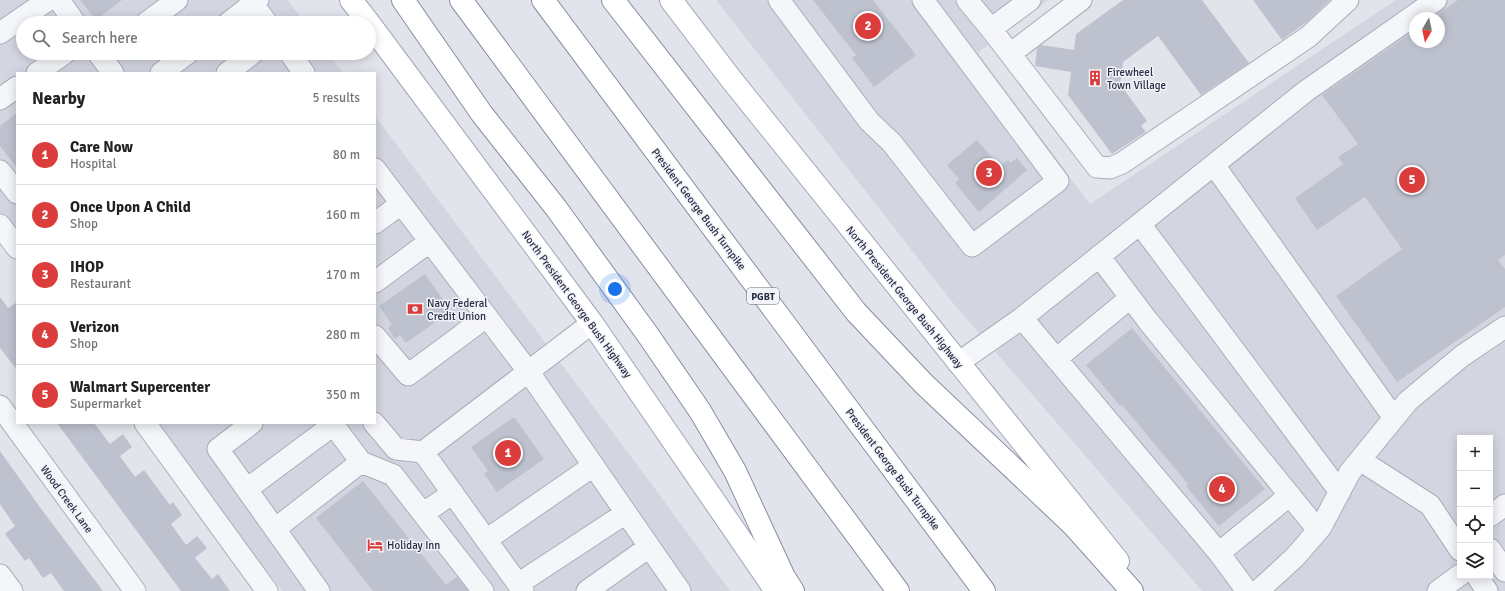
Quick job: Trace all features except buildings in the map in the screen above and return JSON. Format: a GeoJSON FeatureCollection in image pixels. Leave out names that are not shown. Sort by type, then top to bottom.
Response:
{"type":"FeatureCollection","features":[{"type":"Feature","properties":{"kind":"main road","name":"North President George Bush Highway"},"geometry":{"type":"LineString","coordinates":[[352,0],[364,16]]}},
{"type":"Feature","properties":{"kind":"main road"},"geometry":{"type":"LineString","coordinates":[[403,0],[482,114],[556,208],[648,335],[700,411],[735,471],[784,577],[793,591]]}},
{"type":"Feature","properties":{"kind":"main road"},"geometry":{"type":"LineString","coordinates":[[461,0],[898,591]]}},
{"type":"Feature","properties":{"kind":"main road","name":"President George Bush Turnpike"},"geometry":{"type":"LineString","coordinates":[[543,0],[984,591]]}},
{"type":"Feature","properties":{"kind":"main road"},"geometry":{"type":"LineString","coordinates":[[613,0],[856,312],[924,384],[1073,525],[1132,591]]}},
{"type":"Feature","properties":{"kind":"main road","name":"North President George Bush Highway"},"geometry":{"type":"LineString","coordinates":[[671,0],[731,79],[1142,591]]}},
{"type":"Feature","properties":{"kind":"main road","name":"North President George Bush Highway"},"geometry":{"type":"LineString","coordinates":[[376,32],[592,323],[776,591]]}},
{"type":"Feature","properties":{"kind":"street"},"geometry":{"type":"LineString","coordinates":[[25,16],[48,0]]}},
{"type":"Feature","properties":{"kind":"street"},"geometry":{"type":"LineString","coordinates":[[59,0],[71,16]]}},
{"type":"Feature","properties":{"kind":"street"},"geometry":{"type":"LineString","coordinates":[[155,16],[177,0]]}},
{"type":"Feature","properties":{"kind":"street"},"geometry":{"type":"LineString","coordinates":[[779,0],[869,121],[892,143],[972,246],[1058,181],[923,0]]}},
{"type":"Feature","properties":{"kind":"street"},"geometry":{"type":"LineString","coordinates":[[967,0],[1098,167],[1110,168],[1122,163],[1308,36],[1348,0]]}},
{"type":"Feature","properties":{"kind":"street"},"geometry":{"type":"LineString","coordinates":[[991,29],[1030,0]]}},
{"type":"Feature","properties":{"kind":"street"},"geometry":{"type":"LineString","coordinates":[[1010,54],[1081,0]]}},
{"type":"Feature","properties":{"kind":"street"},"geometry":{"type":"LineString","coordinates":[[958,363],[1022,318],[1306,92],[1436,0]]}},
{"type":"Feature","properties":{"kind":"street"},"geometry":{"type":"LineString","coordinates":[[236,16],[254,1],[263,16]]}},
{"type":"Feature","properties":{"kind":"street"},"geometry":{"type":"LineString","coordinates":[[0,33],[16,22]]}},
{"type":"Feature","properties":{"kind":"street"},"geometry":{"type":"LineString","coordinates":[[105,60],[112,72]]}},
{"type":"Feature","properties":{"kind":"street"},"geometry":{"type":"LineString","coordinates":[[162,72],[179,60]]}},
{"type":"Feature","properties":{"kind":"street"},"geometry":{"type":"LineString","coordinates":[[228,72],[244,60]]}},
{"type":"Feature","properties":{"kind":"street"},"geometry":{"type":"LineString","coordinates":[[295,60],[303,72]]}},
{"type":"Feature","properties":{"kind":"street"},"geometry":{"type":"LineString","coordinates":[[0,99],[16,88]]}},
{"type":"Feature","properties":{"kind":"street"},"geometry":{"type":"LineString","coordinates":[[1214,165],[1394,418]]}},
{"type":"Feature","properties":{"kind":"street"},"geometry":{"type":"LineString","coordinates":[[376,170],[528,371],[680,591]]}},
{"type":"Feature","properties":{"kind":"street"},"geometry":{"type":"LineString","coordinates":[[0,171],[16,192]]}},
{"type":"Feature","properties":{"kind":"street"},"geometry":{"type":"LineString","coordinates":[[376,223],[401,204]]}},
{"type":"Feature","properties":{"kind":"street"},"geometry":{"type":"LineString","coordinates":[[1140,224],[1340,492]]}},
{"type":"Feature","properties":{"kind":"street"},"geometry":{"type":"LineString","coordinates":[[0,225],[16,247]]}},
{"type":"Feature","properties":{"kind":"street"},"geometry":{"type":"LineString","coordinates":[[376,281],[429,242]]}},
{"type":"Feature","properties":{"kind":"street"},"geometry":{"type":"LineString","coordinates":[[1099,256],[1130,298],[1318,530]]}},
{"type":"Feature","properties":{"kind":"street"},"geometry":{"type":"LineString","coordinates":[[1056,359],[1130,298]]}},
{"type":"Feature","properties":{"kind":"street"},"geometry":{"type":"LineString","coordinates":[[376,337],[408,375],[486,317]]}},
{"type":"Feature","properties":{"kind":"street"},"geometry":{"type":"LineString","coordinates":[[1022,318],[1219,553],[1247,591]]}},
{"type":"Feature","properties":{"kind":"street"},"geometry":{"type":"LineString","coordinates":[[375,424],[396,449],[423,452],[592,323]]}},
{"type":"Feature","properties":{"kind":"street"},"geometry":{"type":"LineString","coordinates":[[1258,591],[1295,557],[1318,530],[1350,472],[1408,401],[1462,356],[1504,330]]}},
{"type":"Feature","properties":{"kind":"street","name":"Wood Creek Lane"},"geometry":{"type":"LineString","coordinates":[[0,406],[135,591]]}},
{"type":"Feature","properties":{"kind":"street"},"geometry":{"type":"LineString","coordinates":[[146,424],[267,591]]}},
{"type":"Feature","properties":{"kind":"street"},"geometry":{"type":"LineString","coordinates":[[251,424],[218,449],[319,591]]}},
{"type":"Feature","properties":{"kind":"street"},"geometry":{"type":"LineString","coordinates":[[247,489],[333,424],[362,462],[393,475],[483,591]]}},
{"type":"Feature","properties":{"kind":"street"},"geometry":{"type":"LineString","coordinates":[[423,452],[520,588],[626,513]]}},
{"type":"Feature","properties":{"kind":"street"},"geometry":{"type":"LineString","coordinates":[[1360,460],[1430,505],[1457,546]]}},
{"type":"Feature","properties":{"kind":"street"},"geometry":{"type":"LineString","coordinates":[[275,529],[362,462]]}},
{"type":"Feature","properties":{"kind":"street"},"geometry":{"type":"LineString","coordinates":[[486,540],[593,466]]}},
{"type":"Feature","properties":{"kind":"street"},"geometry":{"type":"LineString","coordinates":[[424,513],[453,493]]}},
{"type":"Feature","properties":{"kind":"street"},"geometry":{"type":"LineString","coordinates":[[1219,553],[1290,495]]}},
{"type":"Feature","properties":{"kind":"street"},"geometry":{"type":"LineString","coordinates":[[1493,514],[1505,505]]}},
{"type":"Feature","properties":{"kind":"street"},"geometry":{"type":"LineString","coordinates":[[587,591],[649,546]]}},
{"type":"Feature","properties":{"kind":"street"},"geometry":{"type":"LineString","coordinates":[[1493,553],[1505,571]]}},
{"type":"Feature","properties":{"kind":"street"},"geometry":{"type":"LineString","coordinates":[[0,575],[12,591]]}},
{"type":"Feature","properties":{"kind":"street"},"geometry":{"type":"LineString","coordinates":[[1438,591],[1457,577]]}},
{"type":"Feature","properties":{"kind":"shaded area"},"geometry":{"type":"Polygon","coordinates":[[[0,0],[288,0],[300,16],[16,16],[16,60],[333,60],[342,72],[16,72],[16,235],[0,213],[0,0]]]}},
{"type":"Feature","properties":{"kind":"shaded area"},"geometry":{"type":"Polygon","coordinates":[[[716,0],[954,0],[988,45],[978,53],[1090,204],[1396,0],[1505,0],[1505,591],[1202,591],[953,303],[716,0]]]}},
{"type":"Feature","properties":{"kind":"shaded area"},"geometry":{"type":"Polygon","coordinates":[[[979,0],[1048,0],[1003,33],[979,0]]]}},
{"type":"Feature","properties":{"kind":"shaded area"},"geometry":{"type":"Polygon","coordinates":[[[376,117],[730,591],[282,591],[157,424],[376,424],[376,117]]]}},
{"type":"Feature","properties":{"kind":"place","name":"Once Upon A Child"},"geometry":{"type":"Point","coordinates":[868,26]}},
{"type":"Feature","properties":{"kind":"place","name":"Firewheel Town Village"},"geometry":{"type":"Point","coordinates":[1095,78]}},
{"type":"Feature","properties":{"kind":"place","name":"IHOP"},"geometry":{"type":"Point","coordinates":[989,173]}},
{"type":"Feature","properties":{"kind":"place","name":"Walmart Supercenter"},"geometry":{"type":"Point","coordinates":[1412,180]}},
{"type":"Feature","properties":{"kind":"place","name":"Navy Federal Credit Union"},"geometry":{"type":"Point","coordinates":[415,309]}},
{"type":"Feature","properties":{"kind":"place","name":"Care Now"},"geometry":{"type":"Point","coordinates":[508,453]}},
{"type":"Feature","properties":{"kind":"place","name":"Verizon"},"geometry":{"type":"Point","coordinates":[1222,489]}},
{"type":"Feature","properties":{"kind":"place","name":"Holiday Inn"},"geometry":{"type":"Point","coordinates":[375,545]}}]}
